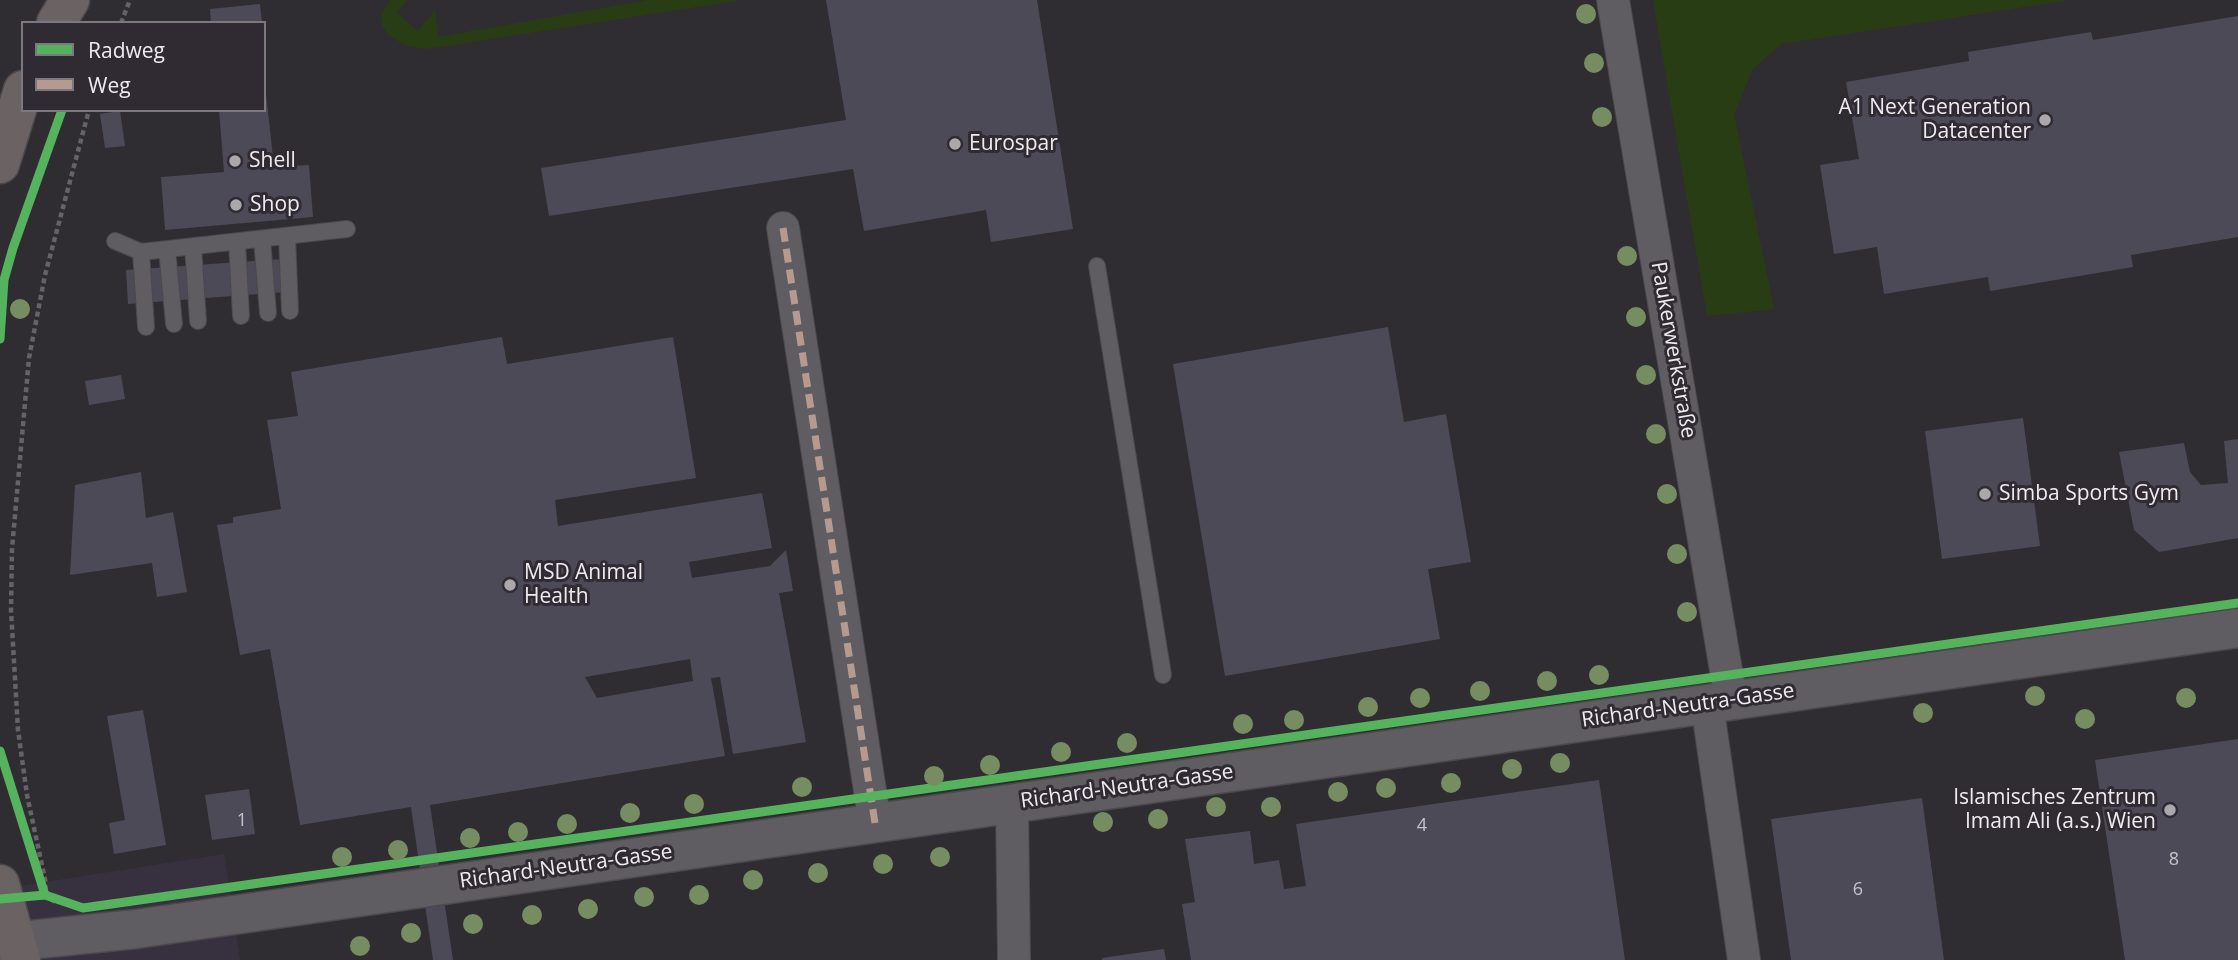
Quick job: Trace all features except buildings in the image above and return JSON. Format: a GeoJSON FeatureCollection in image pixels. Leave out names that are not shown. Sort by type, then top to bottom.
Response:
{"type":"FeatureCollection","features":[{"type":"Feature","properties":{"kind":"main road"},"geometry":{"type":"LineString","coordinates":[[36,21],[38,0]]}},
{"type":"Feature","properties":{"kind":"main road"},"geometry":{"type":"LineString","coordinates":[[57,21],[70,0]]}},
{"type":"Feature","properties":{"kind":"main road"},"geometry":{"type":"LineString","coordinates":[[0,163],[21,96]]}},
{"type":"Feature","properties":{"kind":"main road"},"geometry":{"type":"LineString","coordinates":[[2,892],[12,948]]}},
{"type":"Feature","properties":{"kind":"street","name":"Paukerwerkstraße"},"geometry":{"type":"LineString","coordinates":[[1613,0],[1719,702],[1744,960]]}},
{"type":"Feature","properties":{"kind":"street"},"geometry":{"type":"LineString","coordinates":[[783,228],[875,823]]}},
{"type":"Feature","properties":{"kind":"street","name":"Richard-Neutra-Gasse"},"geometry":{"type":"LineString","coordinates":[[12,948],[69,920],[875,823],[2238,628]]}},
{"type":"Feature","properties":{"kind":"street"},"geometry":{"type":"LineString","coordinates":[[1012,803],[1014,960]]}},
{"type":"Feature","properties":{"kind":"lane"},"geometry":{"type":"LineString","coordinates":[[115,241],[142,252],[347,229]]}},
{"type":"Feature","properties":{"kind":"lane"},"geometry":{"type":"LineString","coordinates":[[287,236],[289,311]]}},
{"type":"Feature","properties":{"kind":"lane"},"geometry":{"type":"LineString","coordinates":[[262,239],[268,313]]}},
{"type":"Feature","properties":{"kind":"lane"},"geometry":{"type":"LineString","coordinates":[[237,242],[241,316]]}},
{"type":"Feature","properties":{"kind":"lane"},"geometry":{"type":"LineString","coordinates":[[193,246],[198,321]]}},
{"type":"Feature","properties":{"kind":"lane"},"geometry":{"type":"LineString","coordinates":[[167,249],[174,324]]}},
{"type":"Feature","properties":{"kind":"lane"},"geometry":{"type":"LineString","coordinates":[[142,252],[146,327]]}},
{"type":"Feature","properties":{"kind":"lane"},"geometry":{"type":"LineString","coordinates":[[1097,266],[1163,675]]}},
{"type":"Feature","properties":{"kind":"path"},"geometry":{"type":"LineString","coordinates":[[110,21],[122,0]]}},
{"type":"Feature","properties":{"kind":"path"},"geometry":{"type":"LineString","coordinates":[[122,21],[130,0]]}},
{"type":"Feature","properties":{"kind":"path"},"geometry":{"type":"LineString","coordinates":[[45,895],[46,884],[27,795],[14,682],[11,610],[14,497],[29,358],[44,275],[88,112]]}},
{"type":"Feature","properties":{"kind":"path"},"geometry":{"type":"LineString","coordinates":[[20,816],[45,895],[69,920]]}},
{"type":"Feature","properties":{"kind":"path"},"geometry":{"type":"LineString","coordinates":[[2,892],[45,895],[60,905],[69,920]]}},
{"type":"Feature","properties":{"kind":"shaded area"},"geometry":{"type":"Polygon","coordinates":[[[224,854],[240,960],[0,960],[0,889],[224,854]]]}},
{"type":"Feature","properties":{"kind":"green space"},"geometry":{"type":"Polygon","coordinates":[[[390,0],[407,0],[397,13],[418,31],[435,10],[438,37],[648,0],[742,0],[426,49],[407,46],[388,35],[382,25],[382,13],[390,0]]]}},
{"type":"Feature","properties":{"kind":"green space"},"geometry":{"type":"Polygon","coordinates":[[[1653,0],[2070,0],[1781,44],[1753,69],[1734,114],[1774,309],[1707,316],[1653,0]]]}},
{"type":"Feature","properties":{"kind":"marked path"},"geometry":{"type":"LineString","coordinates":[[783,228],[875,823]]}},
{"type":"Feature","properties":{"kind":"cycle path"},"geometry":{"type":"LineString","coordinates":[[0,339],[4,280],[61,112]]}},
{"type":"Feature","properties":{"kind":"cycle path"},"geometry":{"type":"LineString","coordinates":[[0,899],[45,895],[83,908],[2238,603]]}},
{"type":"Feature","properties":{"kind":"cycle path"},"geometry":{"type":"LineString","coordinates":[[0,751],[45,895]]}},
{"type":"Feature","properties":{"kind":"place","name":"A1 Next Generation Datacenter"},"geometry":{"type":"Point","coordinates":[2045,120]}},
{"type":"Feature","properties":{"kind":"place","name":"Eurospar"},"geometry":{"type":"Point","coordinates":[955,144]}},
{"type":"Feature","properties":{"kind":"place","name":"Shell"},"geometry":{"type":"Point","coordinates":[235,161]}},
{"type":"Feature","properties":{"kind":"place","name":"Shop"},"geometry":{"type":"Point","coordinates":[236,205]}},
{"type":"Feature","properties":{"kind":"place","name":"Simba Sports Gym"},"geometry":{"type":"Point","coordinates":[1985,494]}},
{"type":"Feature","properties":{"kind":"place","name":"MSD Animal Health"},"geometry":{"type":"Point","coordinates":[510,585]}},
{"type":"Feature","properties":{"kind":"place","name":"Islamisches Zentrum Imam Ali (a.s.) Wien"},"geometry":{"type":"Point","coordinates":[2170,810]}}]}
